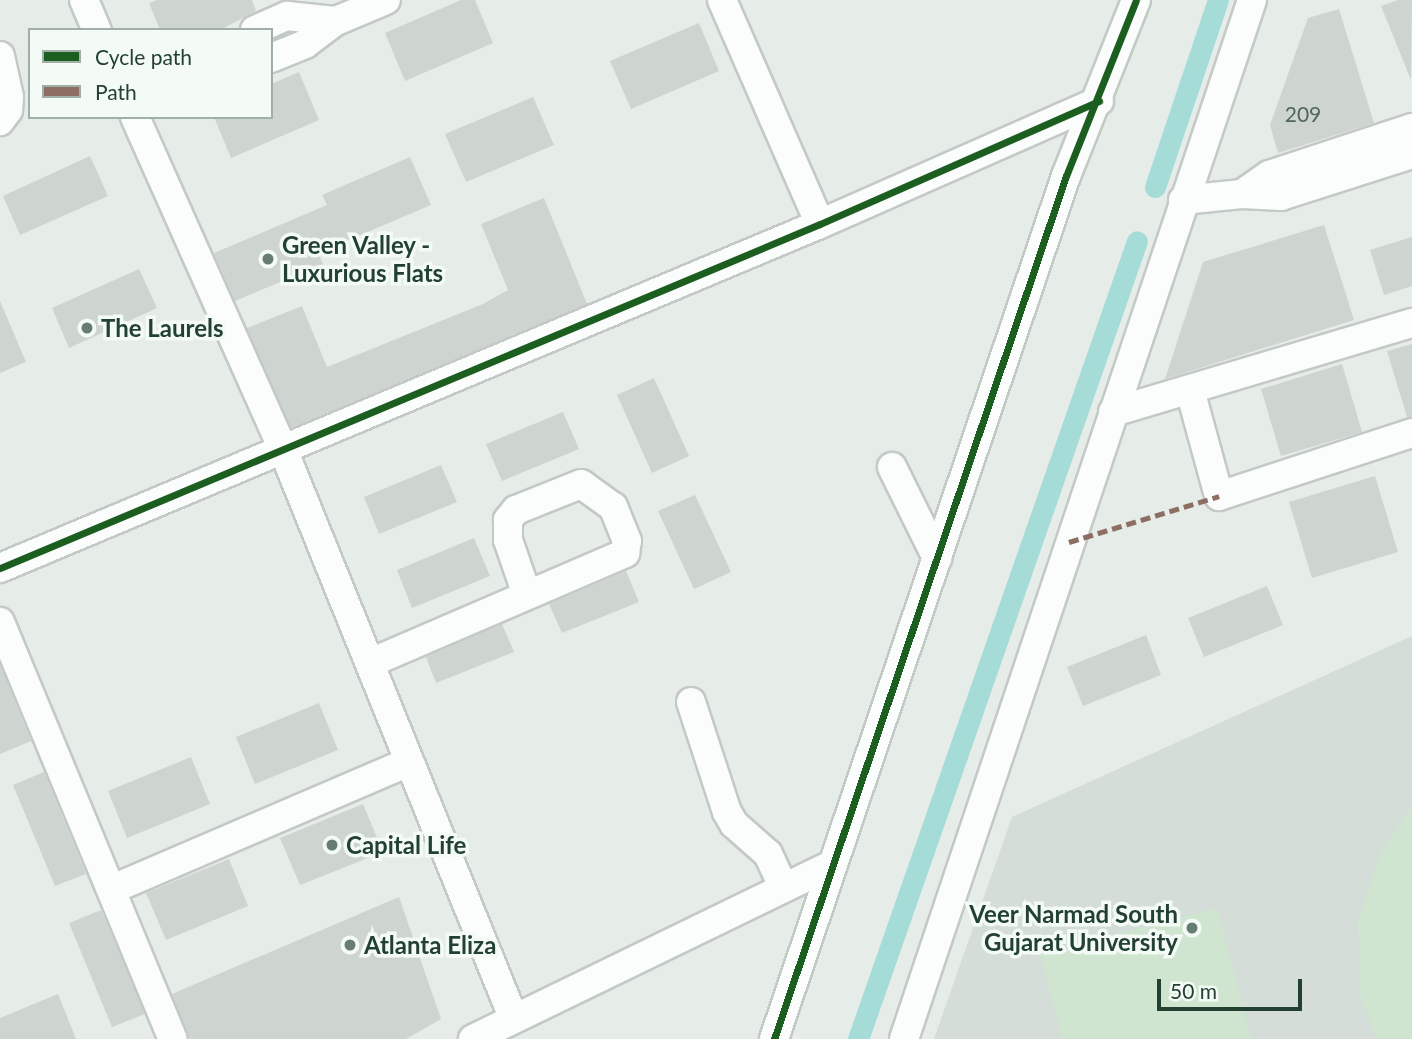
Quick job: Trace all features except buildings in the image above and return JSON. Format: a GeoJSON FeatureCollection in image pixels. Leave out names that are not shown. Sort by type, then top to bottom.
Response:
{"type":"FeatureCollection","features":[{"type":"Feature","properties":{"kind":"street"},"geometry":{"type":"LineString","coordinates":[[84,0],[96,28]]}},
{"type":"Feature","properties":{"kind":"street"},"geometry":{"type":"LineString","coordinates":[[273,57],[305,44],[336,21],[386,0]]}},
{"type":"Feature","properties":{"kind":"street"},"geometry":{"type":"LineString","coordinates":[[722,0],[820,224]]}},
{"type":"Feature","properties":{"kind":"street"},"geometry":{"type":"LineString","coordinates":[[774,1039],[1066,176],[1099,101],[1136,0]]}},
{"type":"Feature","properties":{"kind":"street"},"geometry":{"type":"LineString","coordinates":[[904,1039],[1252,0]]}},
{"type":"Feature","properties":{"kind":"street"},"geometry":{"type":"LineString","coordinates":[[267,17],[287,16],[336,21]]}},
{"type":"Feature","properties":{"kind":"street"},"geometry":{"type":"LineString","coordinates":[[0,56],[9,97],[8,110],[0,121]]}},
{"type":"Feature","properties":{"kind":"street"},"geometry":{"type":"LineString","coordinates":[[0,568],[284,452],[820,224],[1099,101]]}},
{"type":"Feature","properties":{"kind":"street"},"geometry":{"type":"LineString","coordinates":[[136,119],[284,452],[513,1017]]}},
{"type":"Feature","properties":{"kind":"street"},"geometry":{"type":"LineString","coordinates":[[1242,194],[1269,175],[1412,128]]}},
{"type":"Feature","properties":{"kind":"street"},"geometry":{"type":"LineString","coordinates":[[1183,200],[1242,194],[1281,196],[1412,155]]}},
{"type":"Feature","properties":{"kind":"street"},"geometry":{"type":"LineString","coordinates":[[1113,412],[1412,323]]}},
{"type":"Feature","properties":{"kind":"street"},"geometry":{"type":"LineString","coordinates":[[1190,390],[1219,496],[1412,433]]}},
{"type":"Feature","properties":{"kind":"street"},"geometry":{"type":"LineString","coordinates":[[892,467],[937,558]]}},
{"type":"Feature","properties":{"kind":"street"},"geometry":{"type":"LineString","coordinates":[[370,663],[526,592],[625,553],[627,541],[614,507],[581,484],[516,510],[508,520],[508,540],[526,592]]}},
{"type":"Feature","properties":{"kind":"street"},"geometry":{"type":"LineString","coordinates":[[0,622],[173,1039]]}},
{"type":"Feature","properties":{"kind":"street"},"geometry":{"type":"LineString","coordinates":[[691,702],[727,812],[768,854],[783,886]]}},
{"type":"Feature","properties":{"kind":"street"},"geometry":{"type":"LineString","coordinates":[[124,884],[409,762]]}},
{"type":"Feature","properties":{"kind":"street"},"geometry":{"type":"LineString","coordinates":[[473,1039],[513,1017],[833,864]]}},
{"type":"Feature","properties":{"kind":"shaded area","name":"Veer Narmad South Gujarat University"},"geometry":{"type":"Polygon","coordinates":[[[1412,636],[1412,1039],[934,1039],[1012,817],[1412,636]]]}},
{"type":"Feature","properties":{"kind":"green space"},"geometry":{"type":"Polygon","coordinates":[[[1412,808],[1412,1039],[1376,1039],[1360,992],[1358,921],[1380,853],[1412,808]]]}},
{"type":"Feature","properties":{"kind":"green space"},"geometry":{"type":"Polygon","coordinates":[[[1217,908],[1251,1039],[1063,1039],[1040,954],[1217,908]]]}},
{"type":"Feature","properties":{"kind":"waterway"},"geometry":{"type":"LineString","coordinates":[[1155,187],[1218,0]]}},
{"type":"Feature","properties":{"kind":"waterway"},"geometry":{"type":"LineString","coordinates":[[858,1039],[1137,241]]}},
{"type":"Feature","properties":{"kind":"marked path"},"geometry":{"type":"LineString","coordinates":[[1069,542],[1219,496]]}},
{"type":"Feature","properties":{"kind":"cycle path"},"geometry":{"type":"LineString","coordinates":[[774,1039],[1066,176],[1136,0]]}},
{"type":"Feature","properties":{"kind":"cycle path"},"geometry":{"type":"LineString","coordinates":[[0,568],[820,224],[1099,101]]}},
{"type":"Feature","properties":{"kind":"place","name":"Green Valley - Luxurious Flats"},"geometry":{"type":"Point","coordinates":[268,259]}},
{"type":"Feature","properties":{"kind":"place","name":"The Laurels"},"geometry":{"type":"Point","coordinates":[87,328]}},
{"type":"Feature","properties":{"kind":"place","name":"Capital Life"},"geometry":{"type":"Point","coordinates":[332,845]}},
{"type":"Feature","properties":{"kind":"place","name":"Veer Narmad South Gujarat University"},"geometry":{"type":"Point","coordinates":[1192,928]}},
{"type":"Feature","properties":{"kind":"place","name":"Atlanta Eliza"},"geometry":{"type":"Point","coordinates":[350,945]}}]}
